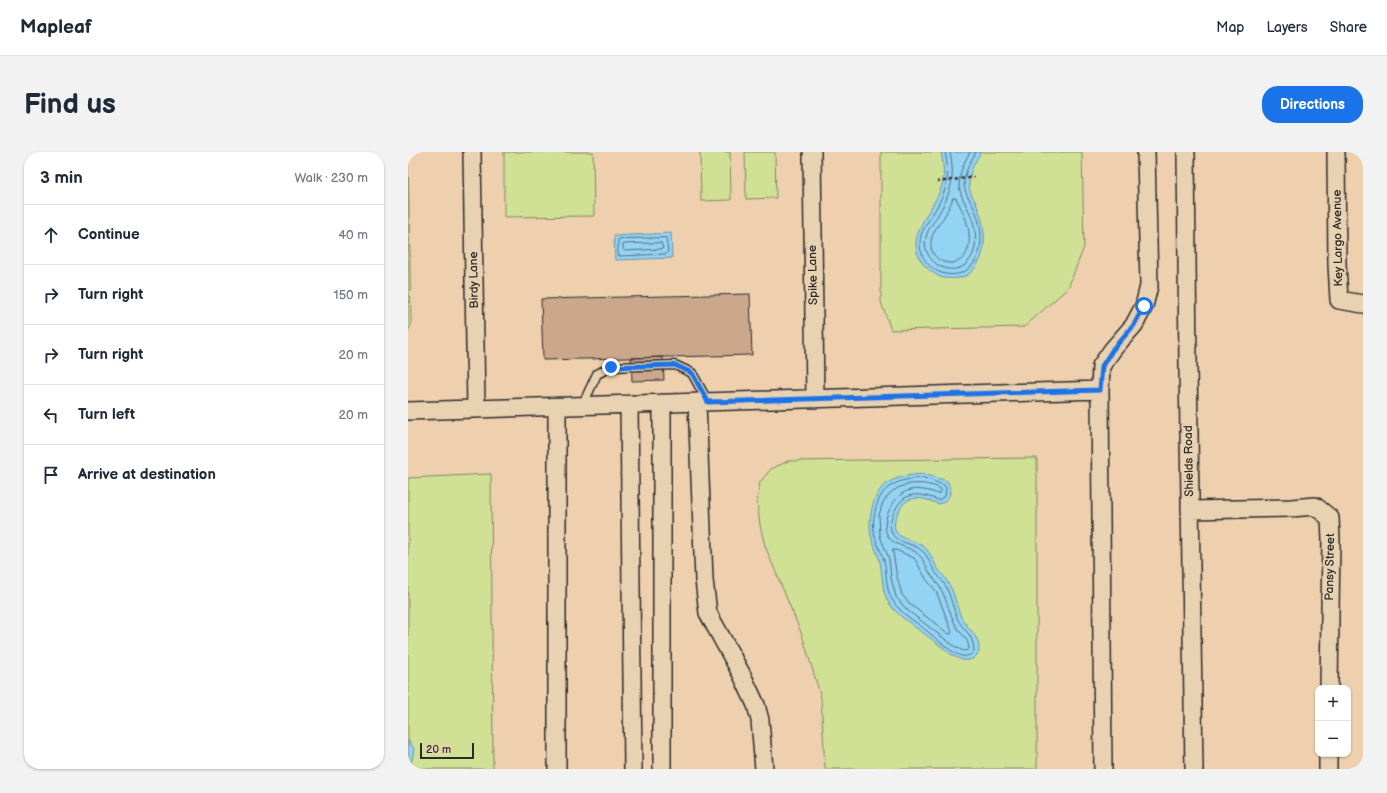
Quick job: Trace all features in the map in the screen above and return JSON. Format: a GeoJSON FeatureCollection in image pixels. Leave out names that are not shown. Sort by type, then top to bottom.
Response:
{"type":"FeatureCollection","features":[{"type":"Feature","properties":{"kind":"street","name":"Birdy Lane"},"geometry":{"type":"LineString","coordinates":[[472,152],[476,409]]}},
{"type":"Feature","properties":{"kind":"street","name":"Spike Lane"},"geometry":{"type":"LineString","coordinates":[[812,152],[815,399]]}},
{"type":"Feature","properties":{"kind":"street"},"geometry":{"type":"LineString","coordinates":[[1102,769],[1100,390],[1102,366],[1113,349],[1134,325],[1144,306],[1149,286],[1146,152]]}},
{"type":"Feature","properties":{"kind":"street","name":"Shields Road"},"geometry":{"type":"LineString","coordinates":[[1186,152],[1194,769]]}},
{"type":"Feature","properties":{"kind":"street","name":"Key Largo Avenue"},"geometry":{"type":"LineString","coordinates":[[1336,152],[1337,264],[1339,300],[1363,304]]}},
{"type":"Feature","properties":{"kind":"street"},"geometry":{"type":"LineString","coordinates":[[408,411],[1100,390]]}},
{"type":"Feature","properties":{"kind":"street"},"geometry":{"type":"LineString","coordinates":[[703,402],[704,580],[708,613],[742,675],[756,705],[760,720],[764,769]]}},
{"type":"Feature","properties":{"kind":"street"},"geometry":{"type":"LineString","coordinates":[[662,403],[662,769]]}},
{"type":"Feature","properties":{"kind":"street"},"geometry":{"type":"LineString","coordinates":[[629,404],[633,769]]}},
{"type":"Feature","properties":{"kind":"street"},"geometry":{"type":"LineString","coordinates":[[557,407],[557,769]]}},
{"type":"Feature","properties":{"kind":"street","name":"Pansy Street"},"geometry":{"type":"LineString","coordinates":[[1190,510],[1291,508],[1315,506],[1330,518],[1329,685]]}},
{"type":"Feature","properties":{"kind":"street"},"geometry":{"type":"LineString","coordinates":[[1328,757],[1328,769]]}},
{"type":"Feature","properties":{"kind":"lane"},"geometry":{"type":"LineString","coordinates":[[582,406],[597,374],[611,367],[675,365],[692,373],[703,402]]}},
{"type":"Feature","properties":{"kind":"path"},"geometry":{"type":"LineString","coordinates":[[937,182],[974,177]]}},
{"type":"Feature","properties":{"kind":"green space"},"geometry":{"type":"Polygon","coordinates":[[[408,152],[411,325],[408,331],[408,152]]]}},
{"type":"Feature","properties":{"kind":"green space"},"geometry":{"type":"Polygon","coordinates":[[[504,152],[593,152],[594,216],[504,217],[504,152]]]}},
{"type":"Feature","properties":{"kind":"green space"},"geometry":{"type":"Polygon","coordinates":[[[700,152],[730,152],[731,200],[701,201],[700,152]]]}},
{"type":"Feature","properties":{"kind":"green space"},"geometry":{"type":"Polygon","coordinates":[[[745,152],[775,152],[776,198],[746,199],[745,152]]]}},
{"type":"Feature","properties":{"kind":"green space"},"geometry":{"type":"Polygon","coordinates":[[[881,152],[1082,152],[1084,247],[1068,288],[1024,327],[891,330],[881,302],[881,152]]]}},
{"type":"Feature","properties":{"kind":"green space"},"geometry":{"type":"Polygon","coordinates":[[[1037,458],[1037,769],[825,769],[821,697],[802,635],[765,546],[757,502],[760,482],[771,469],[788,461],[1037,458]]]}},
{"type":"Feature","properties":{"kind":"green space"},"geometry":{"type":"Polygon","coordinates":[[[491,474],[493,769],[408,769],[408,478],[491,474]]]}},
{"type":"Feature","properties":{"kind":"water"},"geometry":{"type":"Polygon","coordinates":[[[941,152],[981,152],[971,171],[969,186],[983,225],[983,251],[976,266],[970,273],[958,278],[944,278],[931,271],[924,265],[918,255],[916,244],[917,235],[921,225],[942,185],[944,173],[941,152]]]}},
{"type":"Feature","properties":{"kind":"water"},"geometry":{"type":"Polygon","coordinates":[[[671,233],[672,258],[615,260],[614,236],[671,233]]]}},
{"type":"Feature","properties":{"kind":"water"},"geometry":{"type":"Polygon","coordinates":[[[924,474],[947,481],[950,489],[948,498],[939,504],[916,498],[906,501],[897,514],[894,528],[900,536],[920,544],[925,548],[931,555],[936,566],[950,587],[961,617],[975,636],[979,645],[978,654],[970,660],[957,658],[899,615],[886,598],[880,562],[870,530],[874,501],[881,488],[891,481],[904,476],[924,474]]]}},
{"type":"Feature","properties":{"kind":"water"},"geometry":{"type":"Polygon","coordinates":[[[408,740],[414,749],[410,769],[408,769],[408,740]]]}},
{"type":"Feature","properties":{"kind":"building"},"geometry":{"type":"Polygon","coordinates":[[[750,294],[752,355],[543,360],[541,299],[750,294]]]}},
{"type":"Feature","properties":{"kind":"building"},"geometry":{"type":"Polygon","coordinates":[[[663,357],[664,380],[632,381],[631,358],[663,357]]]}},
{"type":"Feature","properties":{"kind":"route"},"geometry":{"type":"LineString","coordinates":[[611,367],[675,365],[692,373],[708,402],[1100,390],[1102,366],[1113,349],[1134,325],[1144,306]]}}]}
